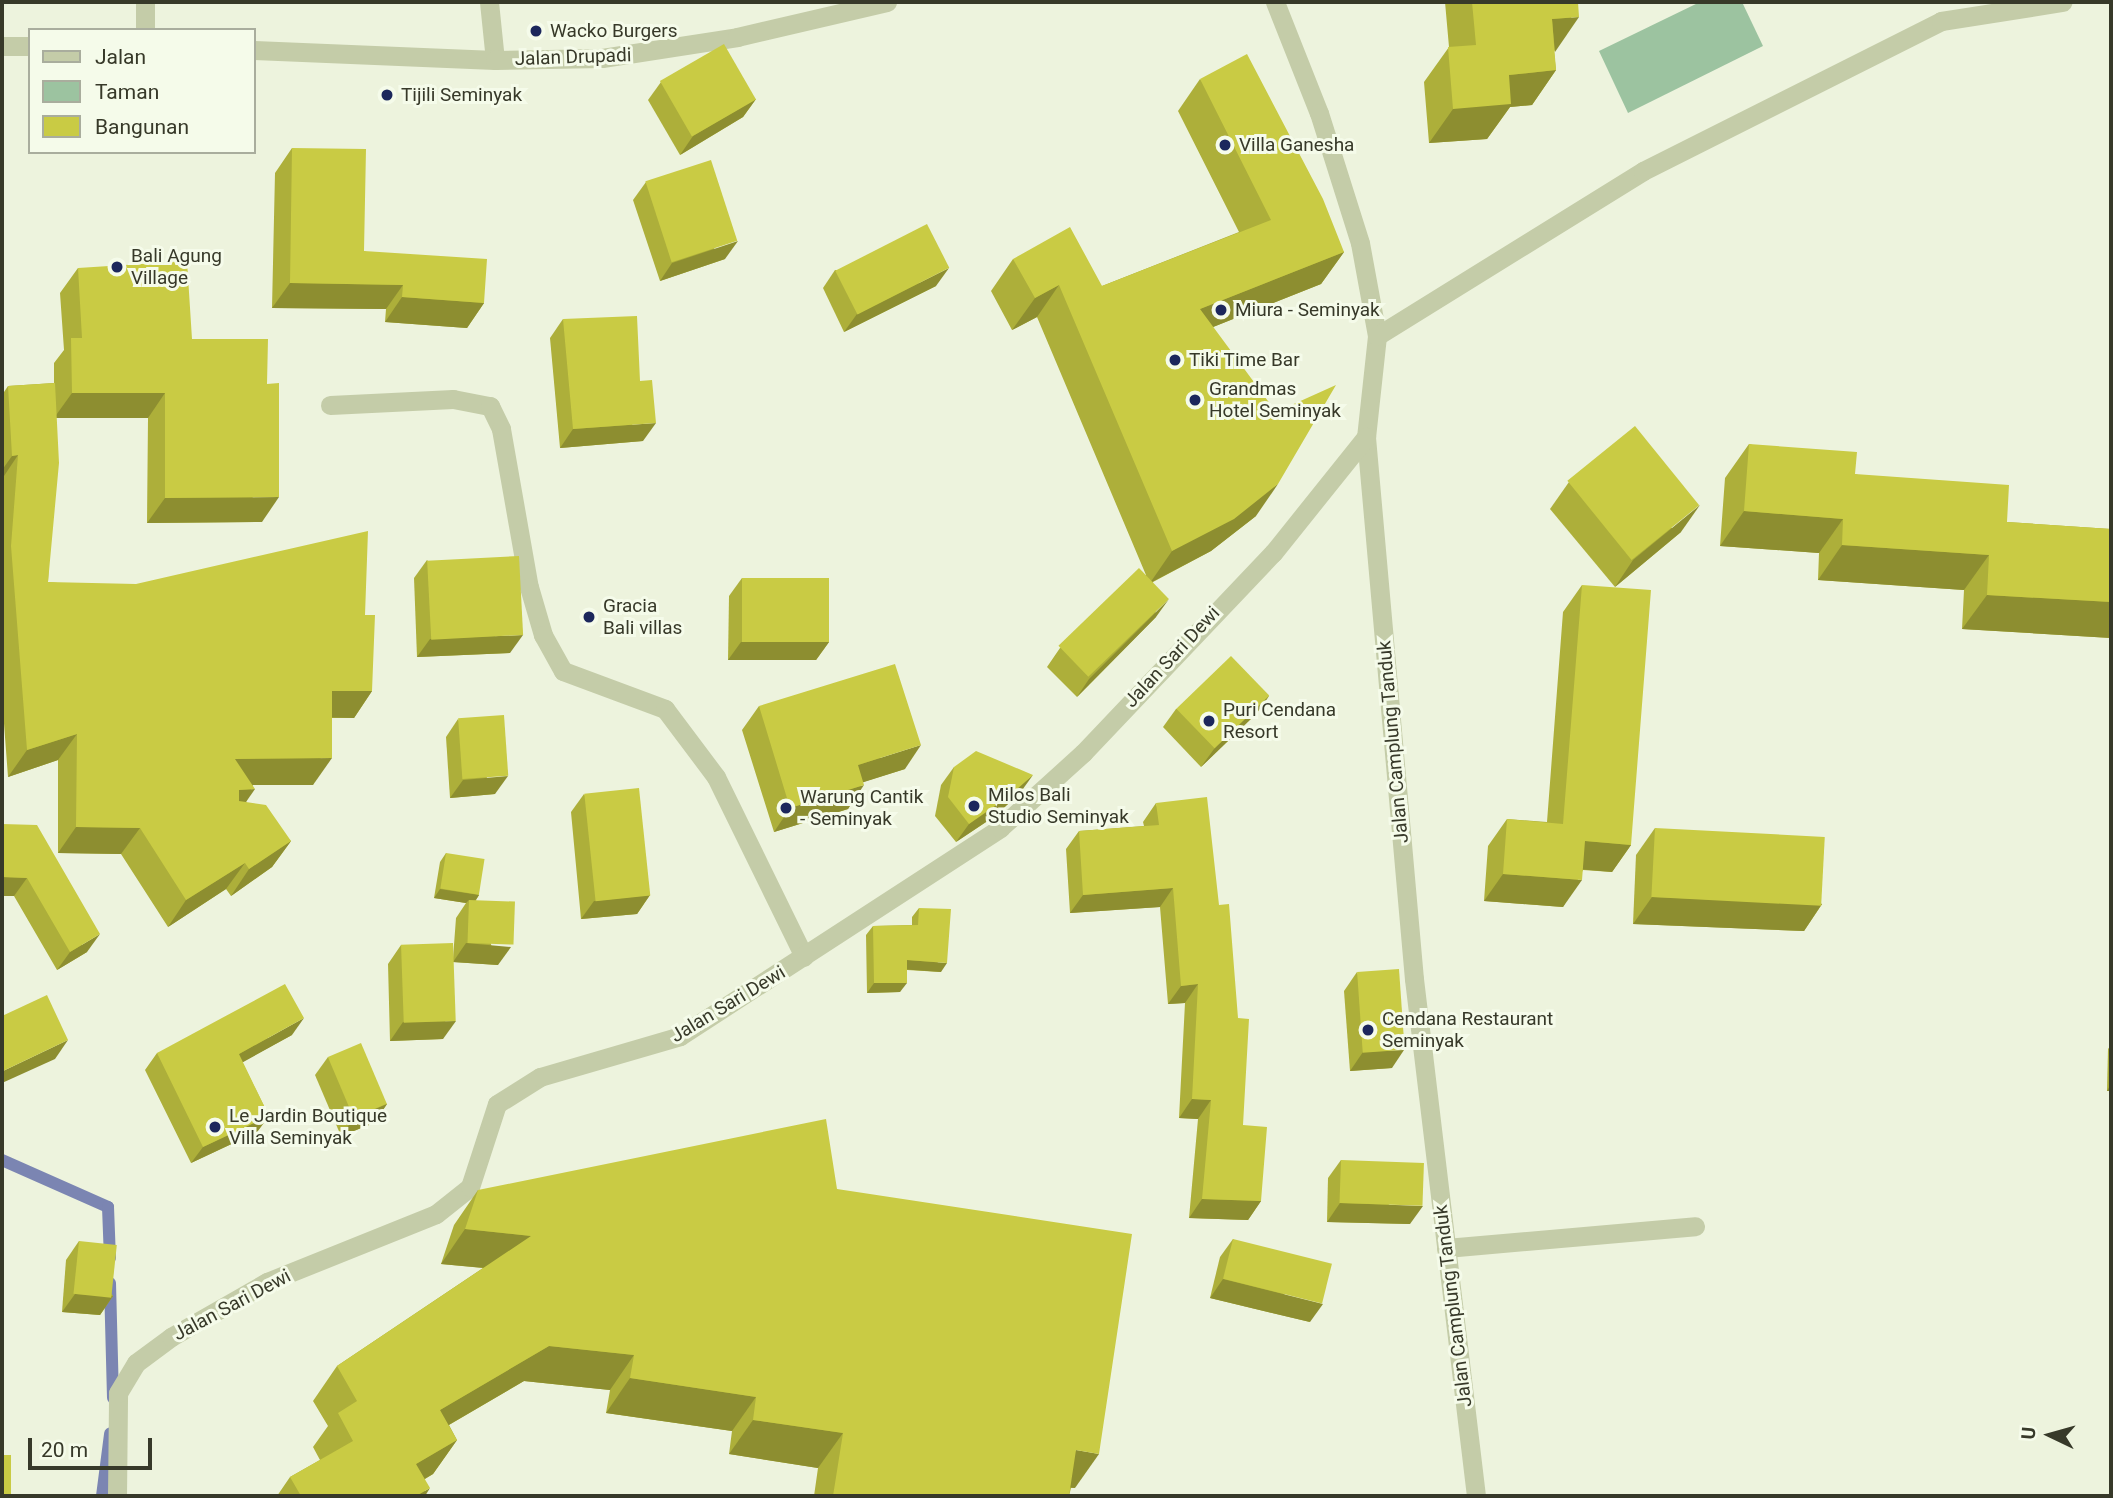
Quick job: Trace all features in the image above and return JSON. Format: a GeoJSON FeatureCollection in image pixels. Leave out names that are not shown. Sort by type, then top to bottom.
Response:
{"type":"FeatureCollection","features":[{"type":"Feature","properties":{"kind":"street"},"geometry":{"type":"LineString","coordinates":[[145,2],[145,28]]}},
{"type":"Feature","properties":{"kind":"street"},"geometry":{"type":"LineString","coordinates":[[489,2],[495,60]]}},
{"type":"Feature","properties":{"kind":"street","name":"Jalan Drupadi"},"geometry":{"type":"LineString","coordinates":[[256,50],[495,60],[654,54],[887,2]]}},
{"type":"Feature","properties":{"kind":"street","name":"Jalan Camplung Tanduk"},"geometry":{"type":"LineString","coordinates":[[1275,2],[1319,113],[1360,243],[1377,335],[1366,437],[1376,509],[1414,979],[1476,1496]]}},
{"type":"Feature","properties":{"kind":"street"},"geometry":{"type":"LineString","coordinates":[[1377,335],[1643,171],[1941,21],[2063,2]]}},
{"type":"Feature","properties":{"kind":"street"},"geometry":{"type":"LineString","coordinates":[[2,46],[28,46]]}},
{"type":"Feature","properties":{"kind":"street"},"geometry":{"type":"LineString","coordinates":[[330,405],[453,399],[491,406],[501,429],[529,587],[543,635],[563,671],[665,709],[716,777],[804,957]]}},
{"type":"Feature","properties":{"kind":"street","name":"Jalan Sari Dewi"},"geometry":{"type":"LineString","coordinates":[[117,1496],[118,1393],[136,1363],[179,1331],[267,1282],[436,1214],[470,1187],[497,1104],[540,1077],[680,1036],[1000,828],[1043,791],[1273,553],[1366,437]]}},
{"type":"Feature","properties":{"kind":"street"},"geometry":{"type":"LineString","coordinates":[[1446,1248],[1695,1226]]}},
{"type":"Feature","properties":{"kind":"green space"},"geometry":{"type":"Polygon","coordinates":[[[1700,2],[1742,2],[1763,46],[1628,113],[1599,51],[1700,2]]]}},
{"type":"Feature","properties":{"kind":"building"},"geometry":{"type":"Polygon","coordinates":[[[1472,2],[1578,2],[1579,17],[1552,19],[1556,70],[1509,75],[1511,104],[1453,109],[1448,47],[1476,45],[1472,2]]]}},
{"type":"Feature","properties":{"kind":"building"},"geometry":{"type":"Polygon","coordinates":[[[724,44],[756,99],[692,136],[660,81],[724,44]]]}},
{"type":"Feature","properties":{"kind":"building"},"geometry":{"type":"Polygon","coordinates":[[[1247,54],[1323,199],[1344,252],[1200,309],[1276,412],[1336,385],[1278,484],[1234,519],[1172,551],[1059,285],[1035,298],[1013,259],[1070,227],[1102,286],[1271,220],[1200,79],[1247,54]]]}},
{"type":"Feature","properties":{"kind":"building"},"geometry":{"type":"Polygon","coordinates":[[[292,148],[366,149],[364,251],[487,259],[484,303],[402,297],[403,285],[290,283],[292,148]]]}},
{"type":"Feature","properties":{"kind":"building"},"geometry":{"type":"Polygon","coordinates":[[[711,160],[737,241],[672,262],[645,181],[711,160]]]}},
{"type":"Feature","properties":{"kind":"building"},"geometry":{"type":"Polygon","coordinates":[[[927,224],[949,268],[857,314],[835,271],[927,224]]]}},
{"type":"Feature","properties":{"kind":"building"},"geometry":{"type":"Polygon","coordinates":[[[187,261],[192,339],[268,339],[267,384],[279,383],[279,497],[165,498],[165,393],[72,393],[71,338],[82,338],[78,268],[187,261]]]}},
{"type":"Feature","properties":{"kind":"building"},"geometry":{"type":"Polygon","coordinates":[[[637,316],[640,381],[652,380],[656,423],[573,429],[563,319],[637,316]]]}},
{"type":"Feature","properties":{"kind":"building"},"geometry":{"type":"Polygon","coordinates":[[[55,383],[59,463],[48,582],[136,584],[368,531],[365,615],[375,615],[372,691],[332,691],[332,758],[235,759],[255,789],[239,790],[239,801],[266,805],[291,841],[249,869],[245,863],[186,900],[140,828],[76,827],[77,734],[27,750],[11,546],[18,455],[12,456],[8,386],[55,383]]]}},
{"type":"Feature","properties":{"kind":"building"},"geometry":{"type":"Polygon","coordinates":[[[1635,426],[1699,505],[1632,560],[1567,481],[1635,426]]]}},
{"type":"Feature","properties":{"kind":"building"},"geometry":{"type":"Polygon","coordinates":[[[1749,444],[1857,452],[1855,474],[2009,485],[2007,522],[2111,529],[2111,602],[1987,595],[1989,555],[1842,545],[1843,519],[1744,511],[1749,444]]]}},
{"type":"Feature","properties":{"kind":"building"},"geometry":{"type":"Polygon","coordinates":[[[519,556],[523,635],[431,640],[427,561],[519,556]]]}},
{"type":"Feature","properties":{"kind":"building"},"geometry":{"type":"Polygon","coordinates":[[[1139,568],[1169,599],[1088,677],[1058,646],[1139,568]]]}},
{"type":"Feature","properties":{"kind":"building"},"geometry":{"type":"Polygon","coordinates":[[[742,578],[829,578],[829,642],[742,642],[742,578]]]}},
{"type":"Feature","properties":{"kind":"building"},"geometry":{"type":"Polygon","coordinates":[[[1582,585],[1651,590],[1631,845],[1585,841],[1582,880],[1503,874],[1507,819],[1563,824],[1582,585]]]}},
{"type":"Feature","properties":{"kind":"building","name":"Puri Cendana Resort"},"geometry":{"type":"Polygon","coordinates":[[[1231,656],[1269,696],[1215,748],[1176,709],[1231,656]]]}},
{"type":"Feature","properties":{"kind":"building"},"geometry":{"type":"Polygon","coordinates":[[[895,664],[921,745],[858,765],[864,785],[790,808],[759,706],[895,664]]]}},
{"type":"Feature","properties":{"kind":"building"},"geometry":{"type":"Polygon","coordinates":[[[504,715],[508,776],[462,779],[458,718],[504,715]]]}},
{"type":"Feature","properties":{"kind":"building"},"geometry":{"type":"Polygon","coordinates":[[[976,751],[1033,775],[1008,797],[969,824],[948,797],[954,767],[976,751]]]}},
{"type":"Feature","properties":{"kind":"building"},"geometry":{"type":"Polygon","coordinates":[[[639,788],[650,895],[596,901],[584,794],[639,788]]]}},
{"type":"Feature","properties":{"kind":"building"},"geometry":{"type":"Polygon","coordinates":[[[1207,797],[1219,905],[1229,904],[1238,1018],[1249,1019],[1243,1125],[1267,1127],[1261,1201],[1202,1199],[1211,1100],[1192,1099],[1198,984],[1181,986],[1173,888],[1083,895],[1079,831],[1159,825],[1156,803],[1207,797]]]}},
{"type":"Feature","properties":{"kind":"building"},"geometry":{"type":"Polygon","coordinates":[[[2,824],[37,825],[100,934],[70,952],[27,878],[2,877],[2,824]]]}},
{"type":"Feature","properties":{"kind":"building"},"geometry":{"type":"Polygon","coordinates":[[[1655,828],[1825,837],[1821,906],[1651,897],[1655,828]]]}},
{"type":"Feature","properties":{"kind":"building"},"geometry":{"type":"Polygon","coordinates":[[[446,853],[485,859],[479,895],[440,889],[446,853]]]}},
{"type":"Feature","properties":{"kind":"building"},"geometry":{"type":"Polygon","coordinates":[[[469,900],[515,902],[513,945],[467,943],[469,900]]]}},
{"type":"Feature","properties":{"kind":"building"},"geometry":{"type":"Polygon","coordinates":[[[919,908],[951,909],[947,963],[907,960],[907,983],[874,983],[873,926],[918,925],[919,908]]]}},
{"type":"Feature","properties":{"kind":"building"},"geometry":{"type":"Polygon","coordinates":[[[453,943],[456,1021],[404,1023],[401,945],[453,943]]]}},
{"type":"Feature","properties":{"kind":"building"},"geometry":{"type":"Polygon","coordinates":[[[1399,969],[1405,1050],[1363,1053],[1357,972],[1399,969]]]}},
{"type":"Feature","properties":{"kind":"building"},"geometry":{"type":"Polygon","coordinates":[[[285,984],[304,1018],[239,1054],[269,1116],[203,1147],[157,1053],[285,984]]]}},
{"type":"Feature","properties":{"kind":"building"},"geometry":{"type":"Polygon","coordinates":[[[47,995],[68,1040],[3,1071],[2,1016],[47,995]]]}},
{"type":"Feature","properties":{"kind":"building"},"geometry":{"type":"Polygon","coordinates":[[[361,1043],[387,1104],[354,1118],[328,1057],[361,1043]]]}},
{"type":"Feature","properties":{"kind":"building"},"geometry":{"type":"Polygon","coordinates":[[[826,1119],[837,1189],[1132,1234],[1099,1454],[1076,1450],[1069,1496],[833,1496],[843,1433],[753,1420],[756,1397],[630,1378],[634,1355],[549,1346],[440,1410],[457,1440],[416,1464],[430,1488],[416,1496],[301,1496],[290,1477],[353,1441],[338,1413],[357,1401],[337,1366],[531,1236],[465,1229],[478,1190],[826,1119]]]}},
{"type":"Feature","properties":{"kind":"building"},"geometry":{"type":"Polygon","coordinates":[[[1341,1160],[1424,1163],[1422,1206],[1339,1203],[1341,1160]]]}},
{"type":"Feature","properties":{"kind":"building"},"geometry":{"type":"Polygon","coordinates":[[[1233,1239],[1332,1264],[1322,1303],[1223,1279],[1233,1239]]]}},
{"type":"Feature","properties":{"kind":"building"},"geometry":{"type":"Polygon","coordinates":[[[79,1241],[117,1245],[111,1298],[73,1294],[79,1241]]]}},
{"type":"Feature","properties":{"kind":"building"},"geometry":{"type":"Polygon","coordinates":[[[2,1455],[11,1455],[11,1496],[2,1496],[2,1455]]]}},
{"type":"Feature","properties":{"kind":"waterway"},"geometry":{"type":"LineString","coordinates":[[2,1160],[108,1207],[110,1258]]}},
{"type":"Feature","properties":{"kind":"waterway"},"geometry":{"type":"LineString","coordinates":[[110,1283],[113,1398]]}},
{"type":"Feature","properties":{"kind":"waterway"},"geometry":{"type":"LineString","coordinates":[[102,1496],[110,1434]]}},
{"type":"Feature","properties":{"kind":"place","name":"Wacko Burgers"},"geometry":{"type":"Point","coordinates":[536,31]}},
{"type":"Feature","properties":{"kind":"place","name":"Tijili Seminyak"},"geometry":{"type":"Point","coordinates":[387,95]}},
{"type":"Feature","properties":{"kind":"place","name":"Villa Ganesha"},"geometry":{"type":"Point","coordinates":[1225,145]}},
{"type":"Feature","properties":{"kind":"place","name":"Bali Agung Village"},"geometry":{"type":"Point","coordinates":[117,267]}},
{"type":"Feature","properties":{"kind":"place","name":"Miura - Seminyak"},"geometry":{"type":"Point","coordinates":[1221,310]}},
{"type":"Feature","properties":{"kind":"place","name":"Tiki Time Bar"},"geometry":{"type":"Point","coordinates":[1175,360]}},
{"type":"Feature","properties":{"kind":"place","name":"Grandmas Hotel Seminyak"},"geometry":{"type":"Point","coordinates":[1195,400]}},
{"type":"Feature","properties":{"kind":"place","name":"Gracia Bali villas"},"geometry":{"type":"Point","coordinates":[589,617]}},
{"type":"Feature","properties":{"kind":"place","name":"Puri Cendana Resort"},"geometry":{"type":"Point","coordinates":[1209,721]}},
{"type":"Feature","properties":{"kind":"place","name":"Milos Bali Studio Seminyak"},"geometry":{"type":"Point","coordinates":[974,806]}},
{"type":"Feature","properties":{"kind":"place","name":"Warung Cantik - Seminyak"},"geometry":{"type":"Point","coordinates":[786,808]}},
{"type":"Feature","properties":{"kind":"place","name":"Cendana Restaurant Seminyak"},"geometry":{"type":"Point","coordinates":[1368,1030]}},
{"type":"Feature","properties":{"kind":"place","name":"Le Jardin Boutique Villa Seminyak"},"geometry":{"type":"Point","coordinates":[215,1127]}}]}
